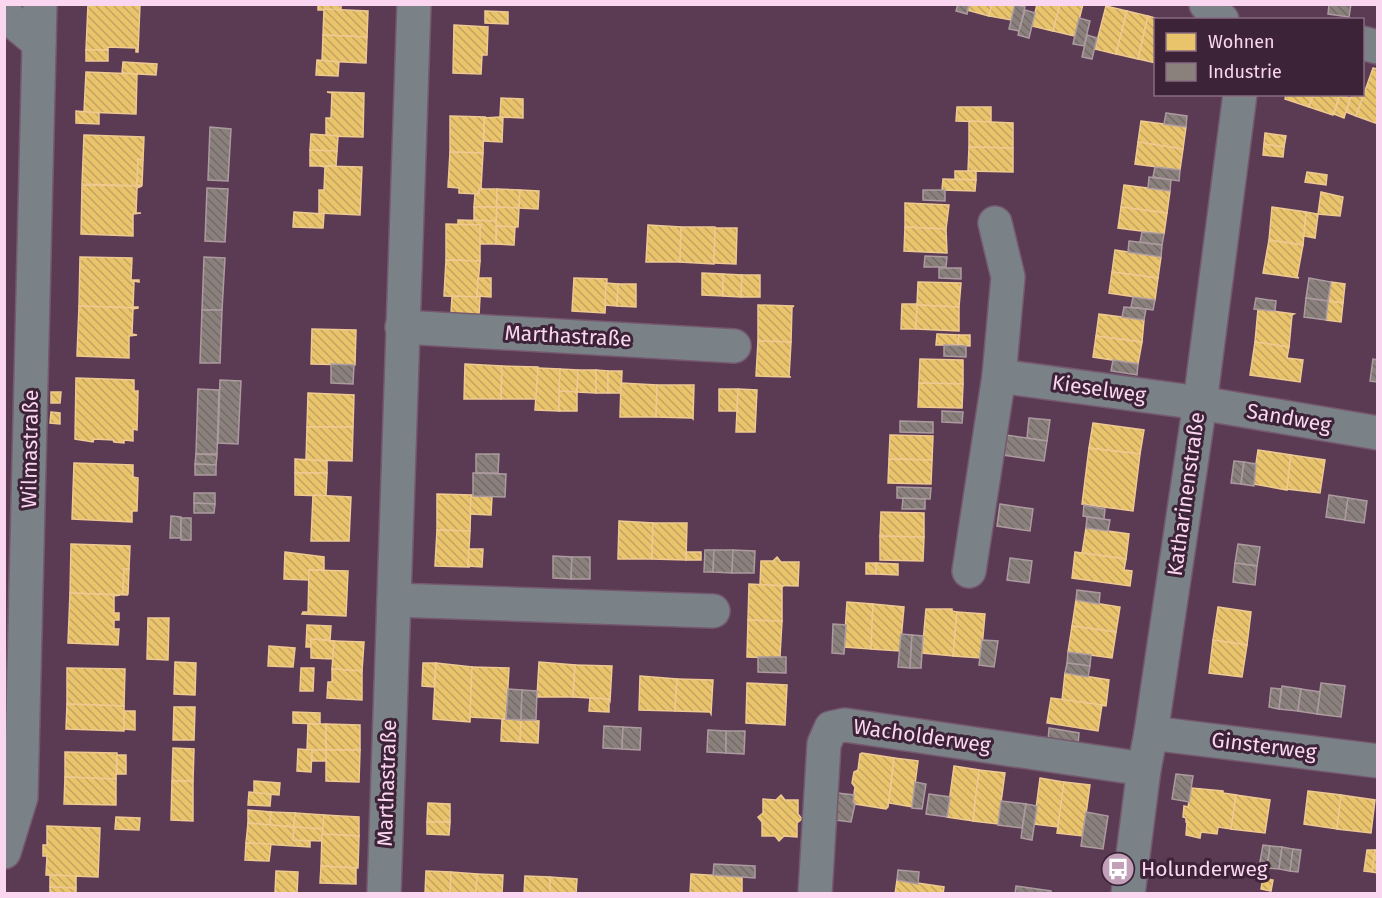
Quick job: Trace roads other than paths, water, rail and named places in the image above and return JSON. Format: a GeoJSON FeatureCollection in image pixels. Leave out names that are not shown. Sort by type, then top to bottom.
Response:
{"type":"FeatureCollection","features":[{"type":"Feature","properties":{"kind":"street","name":"Wilmastraße"},"geometry":{"type":"LineString","coordinates":[[4,852],[21,797],[40,4]]}},
{"type":"Feature","properties":{"kind":"street","name":"Marthastraße"},"geometry":{"type":"LineString","coordinates":[[384,894],[414,4]]}},
{"type":"Feature","properties":{"kind":"street"},"geometry":{"type":"LineString","coordinates":[[1206,4],[1220,18]]}},
{"type":"Feature","properties":{"kind":"street"},"geometry":{"type":"LineString","coordinates":[[4,14],[39,43]]}},
{"type":"Feature","properties":{"kind":"street","name":"Katharinenstraße"},"geometry":{"type":"LineString","coordinates":[[1128,894],[1144,769],[1200,403],[1240,96]]}},
{"type":"Feature","properties":{"kind":"street"},"geometry":{"type":"LineString","coordinates":[[969,571],[999,376],[1008,277],[996,223]]}},
{"type":"Feature","properties":{"kind":"street","name":"Marthastraße"},"geometry":{"type":"LineString","coordinates":[[402,327],[734,346]]}},
{"type":"Feature","properties":{"kind":"street","name":"Kieselweg"},"geometry":{"type":"LineString","coordinates":[[999,376],[1200,403]]}},
{"type":"Feature","properties":{"kind":"street","name":"Sandweg"},"geometry":{"type":"LineString","coordinates":[[1200,403],[1377,433]]}},
{"type":"Feature","properties":{"kind":"street"},"geometry":{"type":"LineString","coordinates":[[394,600],[713,611]]}},
{"type":"Feature","properties":{"kind":"street","name":"Wacholderweg"},"geometry":{"type":"LineString","coordinates":[[815,894],[824,744],[831,728],[845,724],[1144,769]]}},
{"type":"Feature","properties":{"kind":"street","name":"Ginsterweg"},"geometry":{"type":"LineString","coordinates":[[1151,733],[1377,760]]}},
{"type":"Feature","properties":{"kind":"place","name":"Holunderweg"},"geometry":{"type":"Point","coordinates":[1118,869]}}]}
